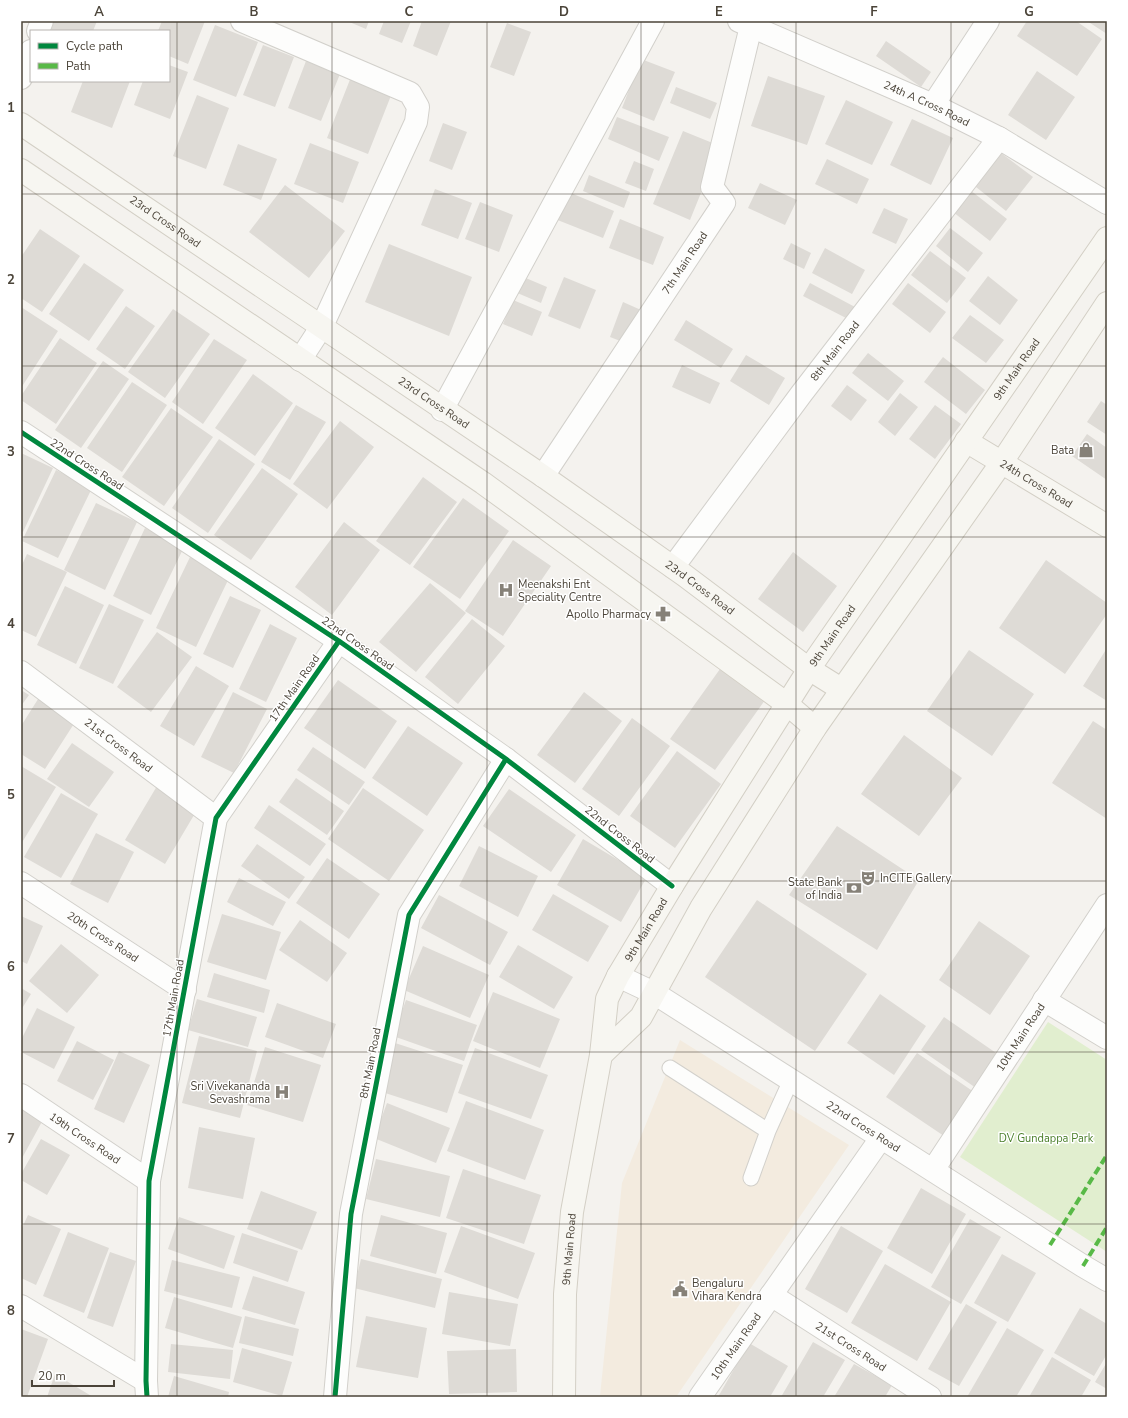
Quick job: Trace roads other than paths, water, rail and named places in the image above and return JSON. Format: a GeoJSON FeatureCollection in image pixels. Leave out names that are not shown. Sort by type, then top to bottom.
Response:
{"type":"FeatureCollection","features":[{"type":"Feature","properties":{"kind":"main road","name":"23rd Cross Road"},"geometry":{"type":"LineString","coordinates":[[21,124],[322,326],[442,410],[543,476],[673,567],[809,669],[841,689]]}},
{"type":"Feature","properties":{"kind":"main road"},"geometry":{"type":"LineString","coordinates":[[21,170],[483,483],[787,704],[815,728]]}},
{"type":"Feature","properties":{"kind":"main road","name":"9th Main Road"},"geometry":{"type":"LineString","coordinates":[[569,1394],[565,1294],[572,1212],[601,1055],[607,999],[618,976],[672,886],[809,669],[1107,238]]}},
{"type":"Feature","properties":{"kind":"main road"},"geometry":{"type":"LineString","coordinates":[[601,1055],[641,1017],[701,908],[815,728],[1002,462],[1107,303]]}},
{"type":"Feature","properties":{"kind":"main road","name":"24th Cross Road"},"geometry":{"type":"LineString","coordinates":[[966,441],[1107,526]]}},
{"type":"Feature","properties":{"kind":"street"},"geometry":{"type":"LineString","coordinates":[[242,21],[410,93],[418,107],[416,122],[322,326],[300,360]]}},
{"type":"Feature","properties":{"kind":"street"},"geometry":{"type":"LineString","coordinates":[[442,410],[653,21]]}},
{"type":"Feature","properties":{"kind":"street"},"geometry":{"type":"LineString","coordinates":[[933,105],[988,21]]}},
{"type":"Feature","properties":{"kind":"street","name":"24th A Cross Road"},"geometry":{"type":"LineString","coordinates":[[748,23],[933,105],[1000,138],[1107,203]]}},
{"type":"Feature","properties":{"kind":"street","name":"7th Main Road"},"geometry":{"type":"LineString","coordinates":[[543,476],[724,203],[712,187],[748,23]]}},
{"type":"Feature","properties":{"kind":"street"},"geometry":{"type":"LineString","coordinates":[[21,78],[30,54]]}},
{"type":"Feature","properties":{"kind":"street","name":"8th Main Road"},"geometry":{"type":"LineString","coordinates":[[673,567],[802,393],[1000,138]]}},
{"type":"Feature","properties":{"kind":"street","name":"22nd Cross Road"},"geometry":{"type":"LineString","coordinates":[[21,432],[339,641],[506,759],[672,886]]}},
{"type":"Feature","properties":{"kind":"street","name":"17th Main Road"},"geometry":{"type":"LineString","coordinates":[[147,1389],[149,1181],[216,818],[339,641]]}},
{"type":"Feature","properties":{"kind":"street","name":"21st Cross Road"},"geometry":{"type":"LineString","coordinates":[[21,672],[216,818]]}},
{"type":"Feature","properties":{"kind":"street","name":"8th Main Road"},"geometry":{"type":"LineString","coordinates":[[335,1397],[351,1214],[409,915],[506,759]]}},
{"type":"Feature","properties":{"kind":"street","name":"20th Cross Road"},"geometry":{"type":"LineString","coordinates":[[21,883],[184,990]]}},
{"type":"Feature","properties":{"kind":"street","name":"10th Main Road"},"geometry":{"type":"LineString","coordinates":[[933,1170],[1107,905]]}},
{"type":"Feature","properties":{"kind":"street","name":"22nd Cross Road"},"geometry":{"type":"LineString","coordinates":[[618,976],[654,993],[1107,1280]]}},
{"type":"Feature","properties":{"kind":"street"},"geometry":{"type":"LineString","coordinates":[[1044,1000],[1107,1038]]}},
{"type":"Feature","properties":{"kind":"street","name":"19th Cross Road"},"geometry":{"type":"LineString","coordinates":[[21,1095],[149,1181]]}},
{"type":"Feature","properties":{"kind":"street","name":"10th Main Road"},"geometry":{"type":"LineString","coordinates":[[700,1397],[881,1138]]}},
{"type":"Feature","properties":{"kind":"street","name":"21st Cross Road"},"geometry":{"type":"LineString","coordinates":[[771,1295],[930,1397]]}},
{"type":"Feature","properties":{"kind":"street"},"geometry":{"type":"LineString","coordinates":[[21,1306],[147,1389]]}},
{"type":"Feature","properties":{"kind":"lane"},"geometry":{"type":"LineString","coordinates":[[670,1068],[768,1131]]}},
{"type":"Feature","properties":{"kind":"lane"},"geometry":{"type":"LineString","coordinates":[[751,1178],[768,1131],[790,1080]]}},
{"type":"Feature","properties":{"kind":"place","name":"Bata"},"geometry":{"type":"Point","coordinates":[1086,450]}},
{"type":"Feature","properties":{"kind":"place","name":"Meenakshi Ent Speciality Centre"},"geometry":{"type":"Point","coordinates":[506,590]}},
{"type":"Feature","properties":{"kind":"place","name":"Apollo Pharmacy"},"geometry":{"type":"Point","coordinates":[663,614]}},
{"type":"Feature","properties":{"kind":"place","name":"InCITE Gallery"},"geometry":{"type":"Point","coordinates":[868,878]}},
{"type":"Feature","properties":{"kind":"place","name":"State Bank of India"},"geometry":{"type":"Point","coordinates":[854,888]}},
{"type":"Feature","properties":{"kind":"place","name":"Sri Vivekananda Sevashrama"},"geometry":{"type":"Point","coordinates":[282,1092]}},
{"type":"Feature","properties":{"kind":"place","name":"Bengaluru Vihara Kendra"},"geometry":{"type":"Point","coordinates":[680,1289]}},
{"type":"Feature","properties":{"kind":"park label","name":"DV Gundappa Park"},"geometry":{"type":"Point","coordinates":[1046,1138]}}]}
